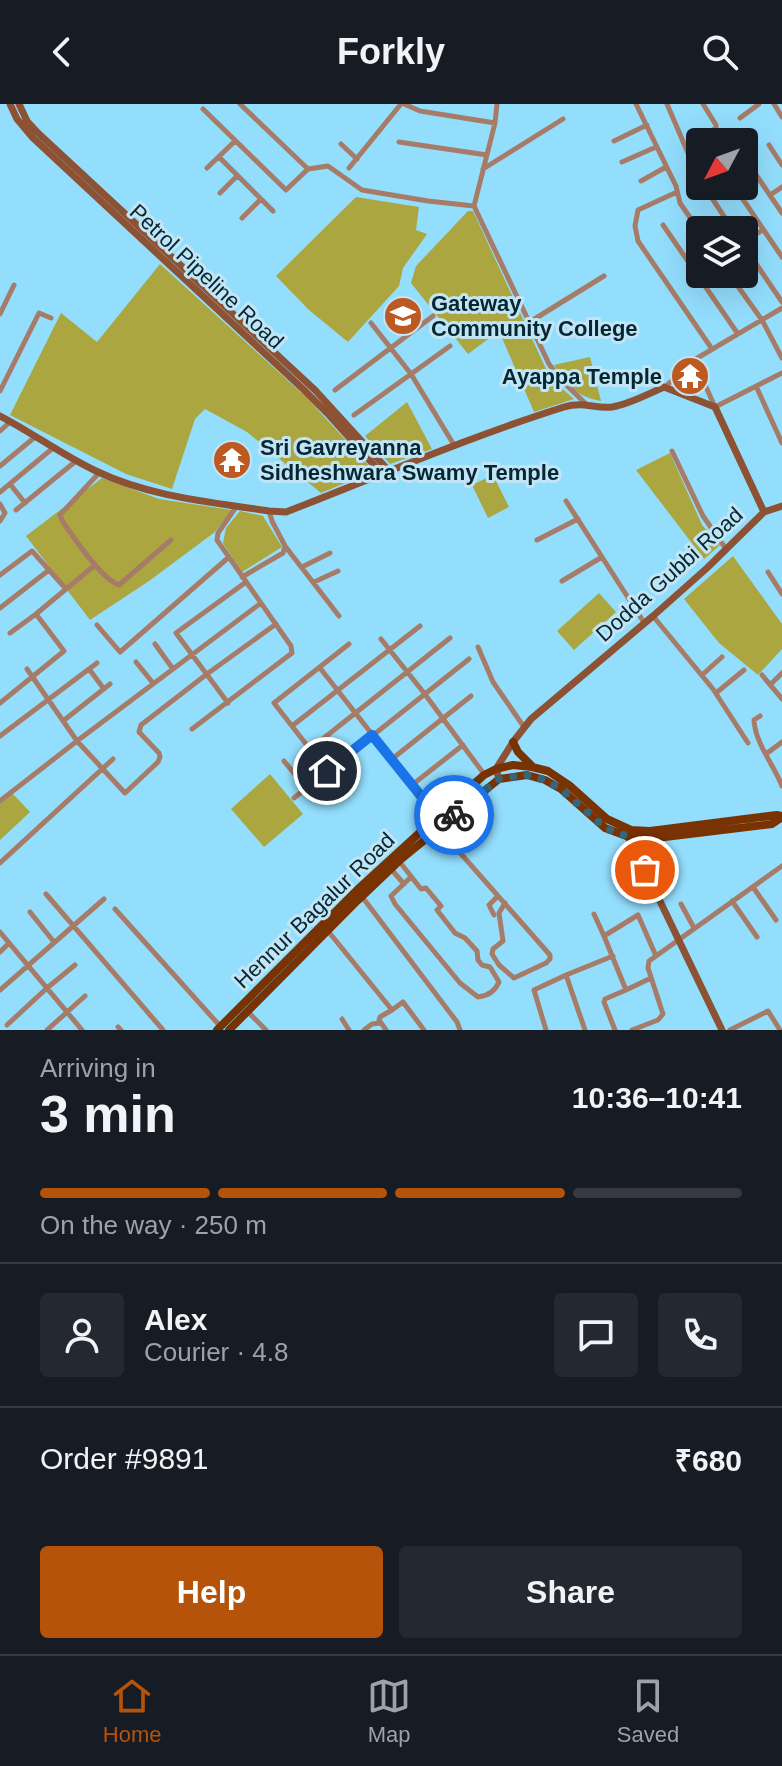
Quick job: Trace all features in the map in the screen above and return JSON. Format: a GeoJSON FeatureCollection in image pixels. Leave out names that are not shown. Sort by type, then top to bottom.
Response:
{"type":"FeatureCollection","features":[{"type":"Feature","properties":{"kind":"main road"},"geometry":{"type":"LineString","coordinates":[[513,742],[521,757],[532,767]]}},
{"type":"Feature","properties":{"kind":"main road","name":"Hennur Bagalur Road"},"geometry":{"type":"LineString","coordinates":[[222,1029],[247,1011],[435,822],[513,765],[553,774],[630,836]]}},
{"type":"Feature","properties":{"kind":"main road","name":"Hennur Bagalur Road"},"geometry":{"type":"LineString","coordinates":[[222,1029],[484,775],[527,775],[545,780],[561,789],[605,828],[630,836],[665,837],[772,824],[782,817]]}},
{"type":"Feature","properties":{"kind":"street","name":"Petrol Pipeline Road"},"geometry":{"type":"LineString","coordinates":[[10,104],[17,119],[33,138],[333,407],[386,472]]}},
{"type":"Feature","properties":{"kind":"street","name":"Petrol Pipeline Road"},"geometry":{"type":"LineString","coordinates":[[19,104],[27,121],[38,133],[224,312]]}},
{"type":"Feature","properties":{"kind":"street"},"geometry":{"type":"LineString","coordinates":[[349,168],[403,104],[420,111],[495,123]]}},
{"type":"Feature","properties":{"kind":"street"},"geometry":{"type":"LineString","coordinates":[[497,104],[474,206],[549,364],[585,403]]}},
{"type":"Feature","properties":{"kind":"street"},"geometry":{"type":"LineString","coordinates":[[636,104],[680,203],[689,216]]}},
{"type":"Feature","properties":{"kind":"street"},"geometry":{"type":"LineString","coordinates":[[667,104],[686,148]]}},
{"type":"Feature","properties":{"kind":"street"},"geometry":{"type":"LineString","coordinates":[[703,104],[716,128]]}},
{"type":"Feature","properties":{"kind":"street"},"geometry":{"type":"LineString","coordinates":[[740,118],[759,104]]}},
{"type":"Feature","properties":{"kind":"street"},"geometry":{"type":"LineString","coordinates":[[774,104],[782,117]]}},
{"type":"Feature","properties":{"kind":"street"},"geometry":{"type":"LineString","coordinates":[[242,105],[308,169]]}},
{"type":"Feature","properties":{"kind":"street"},"geometry":{"type":"LineString","coordinates":[[203,109],[286,190],[308,169],[328,166],[362,190],[474,206]]}},
{"type":"Feature","properties":{"kind":"street"},"geometry":{"type":"LineString","coordinates":[[483,169],[563,119]]}},
{"type":"Feature","properties":{"kind":"street"},"geometry":{"type":"LineString","coordinates":[[614,141],[647,125]]}},
{"type":"Feature","properties":{"kind":"street"},"geometry":{"type":"LineString","coordinates":[[207,168],[235,141]]}},
{"type":"Feature","properties":{"kind":"street"},"geometry":{"type":"LineString","coordinates":[[399,142],[487,155]]}},
{"type":"Feature","properties":{"kind":"street"},"geometry":{"type":"LineString","coordinates":[[341,144],[357,159]]}},
{"type":"Feature","properties":{"kind":"street"},"geometry":{"type":"LineString","coordinates":[[769,145],[782,165]]}},
{"type":"Feature","properties":{"kind":"street"},"geometry":{"type":"LineString","coordinates":[[622,162],[656,147]]}},
{"type":"Feature","properties":{"kind":"street"},"geometry":{"type":"LineString","coordinates":[[219,157],[273,211]]}},
{"type":"Feature","properties":{"kind":"street"},"geometry":{"type":"LineString","coordinates":[[641,181],[666,167]]}},
{"type":"Feature","properties":{"kind":"street"},"geometry":{"type":"LineString","coordinates":[[220,193],[237,176]]}},
{"type":"Feature","properties":{"kind":"street"},"geometry":{"type":"LineString","coordinates":[[758,177],[782,213]]}},
{"type":"Feature","properties":{"kind":"street"},"geometry":{"type":"LineString","coordinates":[[770,195],[782,187]]}},
{"type":"Feature","properties":{"kind":"street"},"geometry":{"type":"LineString","coordinates":[[677,192],[638,210],[635,226],[638,241],[712,349]]}},
{"type":"Feature","properties":{"kind":"street"},"geometry":{"type":"LineString","coordinates":[[242,218],[261,199]]}},
{"type":"Feature","properties":{"kind":"street"},"geometry":{"type":"LineString","coordinates":[[743,200],[782,257]]}},
{"type":"Feature","properties":{"kind":"street"},"geometry":{"type":"LineString","coordinates":[[663,225],[738,334]]}},
{"type":"Feature","properties":{"kind":"street"},"geometry":{"type":"LineString","coordinates":[[758,233],[763,230]]}},
{"type":"Feature","properties":{"kind":"street"},"geometry":{"type":"LineString","coordinates":[[0,416],[99,473],[159,494],[286,512],[454,445],[569,406],[585,403],[615,406],[664,387],[694,360],[782,305],[758,266]]}},
{"type":"Feature","properties":{"kind":"street"},"geometry":{"type":"LineString","coordinates":[[528,323],[604,276]]}},
{"type":"Feature","properties":{"kind":"street"},"geometry":{"type":"LineString","coordinates":[[0,314],[14,285]]}},
{"type":"Feature","properties":{"kind":"street"},"geometry":{"type":"LineString","coordinates":[[739,288],[762,320],[782,358]]}},
{"type":"Feature","properties":{"kind":"street"},"geometry":{"type":"LineString","coordinates":[[0,391],[43,306]]}},
{"type":"Feature","properties":{"kind":"street"},"geometry":{"type":"LineString","coordinates":[[39,313],[51,318]]}},
{"type":"Feature","properties":{"kind":"street"},"geometry":{"type":"LineString","coordinates":[[335,390],[433,316]]}},
{"type":"Feature","properties":{"kind":"street"},"geometry":{"type":"LineString","coordinates":[[371,323],[411,374],[454,445]]}},
{"type":"Feature","properties":{"kind":"street"},"geometry":{"type":"LineString","coordinates":[[354,415],[450,346]]}},
{"type":"Feature","properties":{"kind":"street"},"geometry":{"type":"LineString","coordinates":[[694,360],[715,407]]}},
{"type":"Feature","properties":{"kind":"street"},"geometry":{"type":"LineString","coordinates":[[664,387],[715,407],[782,373]]}},
{"type":"Feature","properties":{"kind":"street"},"geometry":{"type":"LineString","coordinates":[[756,386],[782,443]]}},
{"type":"Feature","properties":{"kind":"street","name":"Dodda Gubbi Road"},"geometry":{"type":"LineString","coordinates":[[497,774],[524,727],[645,624],[764,512],[715,407]]}},
{"type":"Feature","properties":{"kind":"street"},"geometry":{"type":"LineString","coordinates":[[0,431],[11,422]]}},
{"type":"Feature","properties":{"kind":"street"},"geometry":{"type":"LineString","coordinates":[[0,466],[35,437]]}},
{"type":"Feature","properties":{"kind":"street"},"geometry":{"type":"LineString","coordinates":[[0,492],[53,448]]}},
{"type":"Feature","properties":{"kind":"street"},"geometry":{"type":"LineString","coordinates":[[672,451],[703,516],[726,549]]}},
{"type":"Feature","properties":{"kind":"street"},"geometry":{"type":"LineString","coordinates":[[16,510],[76,461]]}},
{"type":"Feature","properties":{"kind":"street"},"geometry":{"type":"LineString","coordinates":[[99,473],[60,515],[95,565],[114,584],[119,585],[171,540]]}},
{"type":"Feature","properties":{"kind":"street"},"geometry":{"type":"LineString","coordinates":[[10,484],[25,503]]}},
{"type":"Feature","properties":{"kind":"street"},"geometry":{"type":"LineString","coordinates":[[566,501],[645,624]]}},
{"type":"Feature","properties":{"kind":"street"},"geometry":{"type":"LineString","coordinates":[[0,504],[5,513],[0,521]]}},
{"type":"Feature","properties":{"kind":"street"},"geometry":{"type":"LineString","coordinates":[[192,729],[292,653],[291,646],[217,537],[237,506]]}},
{"type":"Feature","properties":{"kind":"street"},"geometry":{"type":"LineString","coordinates":[[764,512],[782,506]]}},
{"type":"Feature","properties":{"kind":"street"},"geometry":{"type":"LineString","coordinates":[[269,511],[285,546],[339,616]]}},
{"type":"Feature","properties":{"kind":"street"},"geometry":{"type":"LineString","coordinates":[[537,540],[578,519]]}},
{"type":"Feature","properties":{"kind":"street"},"geometry":{"type":"LineString","coordinates":[[228,703],[176,633],[244,579],[283,553],[285,546]]}},
{"type":"Feature","properties":{"kind":"street"},"geometry":{"type":"LineString","coordinates":[[0,575],[32,551],[66,589]]}},
{"type":"Feature","properties":{"kind":"street"},"geometry":{"type":"LineString","coordinates":[[302,567],[330,553]]}},
{"type":"Feature","properties":{"kind":"street"},"geometry":{"type":"LineString","coordinates":[[97,625],[120,652],[229,557]]}},
{"type":"Feature","properties":{"kind":"street"},"geometry":{"type":"LineString","coordinates":[[562,581],[602,557]]}},
{"type":"Feature","properties":{"kind":"street"},"geometry":{"type":"LineString","coordinates":[[10,633],[95,565]]}},
{"type":"Feature","properties":{"kind":"street"},"geometry":{"type":"LineString","coordinates":[[0,608],[49,570]]}},
{"type":"Feature","properties":{"kind":"street"},"geometry":{"type":"LineString","coordinates":[[314,582],[338,571]]}},
{"type":"Feature","properties":{"kind":"street"},"geometry":{"type":"LineString","coordinates":[[768,572],[782,594]]}},
{"type":"Feature","properties":{"kind":"street"},"geometry":{"type":"LineString","coordinates":[[0,801],[261,603]]}},
{"type":"Feature","properties":{"kind":"street"},"geometry":{"type":"LineString","coordinates":[[0,703],[64,651],[36,614]]}},
{"type":"Feature","properties":{"kind":"street"},"geometry":{"type":"LineString","coordinates":[[653,616],[716,693],[748,743]]}},
{"type":"Feature","properties":{"kind":"street"},"geometry":{"type":"LineString","coordinates":[[27,669],[77,741],[125,793],[160,757],[139,732],[141,725],[276,624]]}},
{"type":"Feature","properties":{"kind":"street"},"geometry":{"type":"LineString","coordinates":[[292,726],[420,626]]}},
{"type":"Feature","properties":{"kind":"street"},"geometry":{"type":"LineString","coordinates":[[310,749],[450,638]]}},
{"type":"Feature","properties":{"kind":"street"},"geometry":{"type":"LineString","coordinates":[[381,639],[444,718],[484,775]]}},
{"type":"Feature","properties":{"kind":"street"},"geometry":{"type":"LineString","coordinates":[[155,644],[173,669]]}},
{"type":"Feature","properties":{"kind":"street"},"geometry":{"type":"LineString","coordinates":[[327,771],[274,703],[349,644]]}},
{"type":"Feature","properties":{"kind":"street"},"geometry":{"type":"LineString","coordinates":[[478,647],[493,682],[524,727]]}},
{"type":"Feature","properties":{"kind":"street"},"geometry":{"type":"LineString","coordinates":[[702,675],[722,657]]}},
{"type":"Feature","properties":{"kind":"street"},"geometry":{"type":"LineString","coordinates":[[294,798],[469,659]]}},
{"type":"Feature","properties":{"kind":"street"},"geometry":{"type":"LineString","coordinates":[[136,662],[153,683]]}},
{"type":"Feature","properties":{"kind":"street"},"geometry":{"type":"LineString","coordinates":[[0,736],[97,663]]}},
{"type":"Feature","properties":{"kind":"street"},"geometry":{"type":"LineString","coordinates":[[320,668],[412,785],[435,822],[550,955],[546,963],[514,978],[492,954],[493,949],[503,941],[499,913],[505,903]]}},
{"type":"Feature","properties":{"kind":"street"},"geometry":{"type":"LineString","coordinates":[[89,669],[104,689]]}},
{"type":"Feature","properties":{"kind":"street"},"geometry":{"type":"LineString","coordinates":[[716,693],[744,670]]}},
{"type":"Feature","properties":{"kind":"street"},"geometry":{"type":"LineString","coordinates":[[770,685],[782,673]]}},
{"type":"Feature","properties":{"kind":"street"},"geometry":{"type":"LineString","coordinates":[[762,675],[782,699]]}},
{"type":"Feature","properties":{"kind":"street"},"geometry":{"type":"LineString","coordinates":[[63,721],[110,684]]}},
{"type":"Feature","properties":{"kind":"street"},"geometry":{"type":"LineString","coordinates":[[392,759],[471,696]]}},
{"type":"Feature","properties":{"kind":"street"},"geometry":{"type":"LineString","coordinates":[[760,716],[754,722],[782,786]]}},
{"type":"Feature","properties":{"kind":"street"},"geometry":{"type":"LineString","coordinates":[[766,754],[782,742]]}},
{"type":"Feature","properties":{"kind":"street"},"geometry":{"type":"LineString","coordinates":[[412,785],[463,745]]}},
{"type":"Feature","properties":{"kind":"street"},"geometry":{"type":"LineString","coordinates":[[0,863],[113,759]]}},
{"type":"Feature","properties":{"kind":"street"},"geometry":{"type":"LineString","coordinates":[[284,761],[306,788]]}},
{"type":"Feature","properties":{"kind":"street"},"geometry":{"type":"LineString","coordinates":[[630,836],[629,849],[636,863],[645,870],[722,1030]]}},
{"type":"Feature","properties":{"kind":"street"},"geometry":{"type":"LineString","coordinates":[[399,861],[421,889],[426,888],[441,906],[437,910],[455,933],[465,938],[477,951],[482,965],[490,967],[499,982],[497,988],[478,997],[460,983],[395,904],[391,896],[411,877]]}},
{"type":"Feature","properties":{"kind":"street"},"geometry":{"type":"LineString","coordinates":[[632,1030],[658,1020],[663,1014],[648,968],[649,961],[782,866]]}},
{"type":"Feature","properties":{"kind":"street"},"geometry":{"type":"LineString","coordinates":[[391,869],[404,884]]}},
{"type":"Feature","properties":{"kind":"street"},"geometry":{"type":"LineString","coordinates":[[753,887],[776,920]]}},
{"type":"Feature","properties":{"kind":"street"},"geometry":{"type":"LineString","coordinates":[[46,894],[163,1030]]}},
{"type":"Feature","properties":{"kind":"street"},"geometry":{"type":"LineString","coordinates":[[360,894],[460,1030]]}},
{"type":"Feature","properties":{"kind":"street"},"geometry":{"type":"LineString","coordinates":[[494,915],[489,905],[498,896]]}},
{"type":"Feature","properties":{"kind":"street"},"geometry":{"type":"LineString","coordinates":[[0,990],[104,899]]}},
{"type":"Feature","properties":{"kind":"street"},"geometry":{"type":"LineString","coordinates":[[732,901],[757,937]]}},
{"type":"Feature","properties":{"kind":"street"},"geometry":{"type":"LineString","coordinates":[[681,904],[694,928]]}},
{"type":"Feature","properties":{"kind":"street"},"geometry":{"type":"LineString","coordinates":[[115,909],[222,1029]]}},
{"type":"Feature","properties":{"kind":"street"},"geometry":{"type":"LineString","coordinates":[[30,912],[54,942]]}},
{"type":"Feature","properties":{"kind":"street"},"geometry":{"type":"LineString","coordinates":[[594,914],[626,990]]}},
{"type":"Feature","properties":{"kind":"street"},"geometry":{"type":"LineString","coordinates":[[604,936],[638,915],[656,956]]}},
{"type":"Feature","properties":{"kind":"street"},"geometry":{"type":"LineString","coordinates":[[328,931],[392,1010]]}},
{"type":"Feature","properties":{"kind":"street"},"geometry":{"type":"LineString","coordinates":[[0,932],[82,1030]]}},
{"type":"Feature","properties":{"kind":"street"},"geometry":{"type":"LineString","coordinates":[[0,952],[9,943]]}},
{"type":"Feature","properties":{"kind":"street"},"geometry":{"type":"LineString","coordinates":[[546,1030],[534,990],[613,956]]}},
{"type":"Feature","properties":{"kind":"street"},"geometry":{"type":"LineString","coordinates":[[7,1025],[75,965]]}},
{"type":"Feature","properties":{"kind":"street"},"geometry":{"type":"LineString","coordinates":[[566,975],[585,1030]]}},
{"type":"Feature","properties":{"kind":"street"},"geometry":{"type":"LineString","coordinates":[[615,1030],[605,999],[651,978]]}},
{"type":"Feature","properties":{"kind":"street"},"geometry":{"type":"LineString","coordinates":[[47,1030],[85,996]]}},
{"type":"Feature","properties":{"kind":"street"},"geometry":{"type":"LineString","coordinates":[[386,1030],[380,1023],[380,1017],[403,1002],[424,1030]]}},
{"type":"Feature","properties":{"kind":"street"},"geometry":{"type":"LineString","coordinates":[[247,1011],[266,1030]]}},
{"type":"Feature","properties":{"kind":"street"},"geometry":{"type":"LineString","coordinates":[[730,1030],[768,1011],[780,1030]]}},
{"type":"Feature","properties":{"kind":"street"},"geometry":{"type":"LineString","coordinates":[[342,1019],[349,1030]]}},
{"type":"Feature","properties":{"kind":"street"},"geometry":{"type":"LineString","coordinates":[[364,1030],[380,1023]]}},
{"type":"Feature","properties":{"kind":"shaded area"},"geometry":{"type":"Polygon","coordinates":[[[356,197],[419,207],[416,230],[427,234],[403,268],[399,286],[348,342],[309,310],[276,276],[356,197]]]}},
{"type":"Feature","properties":{"kind":"shaded area"},"geometry":{"type":"Polygon","coordinates":[[[468,211],[473,211],[546,369],[574,399],[534,412],[499,331],[468,354],[411,283],[416,266],[468,211]]]}},
{"type":"Feature","properties":{"kind":"shaded area"},"geometry":{"type":"Polygon","coordinates":[[[160,264],[307,398],[374,471],[321,493],[247,432],[205,409],[195,419],[172,489],[126,474],[10,415],[61,313],[97,342],[160,264]]]}},
{"type":"Feature","properties":{"kind":"shaded area"},"geometry":{"type":"Polygon","coordinates":[[[590,357],[601,401],[573,389],[554,365],[590,357]]]}},
{"type":"Feature","properties":{"kind":"shaded area"},"geometry":{"type":"Polygon","coordinates":[[[407,402],[432,449],[390,464],[365,436],[407,402]]]}},
{"type":"Feature","properties":{"kind":"shaded area"},"geometry":{"type":"Polygon","coordinates":[[[670,453],[702,525],[720,545],[704,559],[636,470],[670,453]]]}},
{"type":"Feature","properties":{"kind":"shaded area"},"geometry":{"type":"Polygon","coordinates":[[[493,475],[509,507],[488,518],[472,485],[493,475]]]}},
{"type":"Feature","properties":{"kind":"shaded area"},"geometry":{"type":"Polygon","coordinates":[[[102,478],[159,499],[232,510],[215,532],[90,620],[26,536],[102,478]]]}},
{"type":"Feature","properties":{"kind":"shaded area"},"geometry":{"type":"Polygon","coordinates":[[[240,511],[263,516],[282,547],[242,572],[223,543],[226,528],[240,511]]]}},
{"type":"Feature","properties":{"kind":"shaded area"},"geometry":{"type":"Polygon","coordinates":[[[733,556],[782,624],[782,649],[758,675],[719,643],[684,599],[733,556]]]}},
{"type":"Feature","properties":{"kind":"shaded area"},"geometry":{"type":"Polygon","coordinates":[[[599,593],[616,612],[574,650],[557,631],[599,593]]]}},
{"type":"Feature","properties":{"kind":"shaded area"},"geometry":{"type":"Polygon","coordinates":[[[270,774],[303,814],[264,847],[231,809],[270,774]]]}},
{"type":"Feature","properties":{"kind":"shaded area"},"geometry":{"type":"Polygon","coordinates":[[[13,794],[30,812],[0,840],[0,804],[13,794]]]}},
{"type":"Feature","properties":{"kind":"way so far"},"geometry":{"type":"LineString","coordinates":[[454,815],[499,779],[527,775],[545,780],[561,789],[605,828],[629,837],[629,849],[636,863],[645,870]]}},
{"type":"Feature","properties":{"kind":"place","name":"Gateway Community College"},"geometry":{"type":"Point","coordinates":[403,316]}},
{"type":"Feature","properties":{"kind":"place","name":"Ayappa Temple"},"geometry":{"type":"Point","coordinates":[690,376]}},
{"type":"Feature","properties":{"kind":"place","name":"Sri Gavreyanna Sidheshwara Swamy Temple"},"geometry":{"type":"Point","coordinates":[232,460]}},
{"type":"Feature","properties":{"kind":"route"},"geometry":{"type":"LineString","coordinates":[[327,771],[372,735],[437,816],[432,821],[438,828],[454,815]]}}]}
